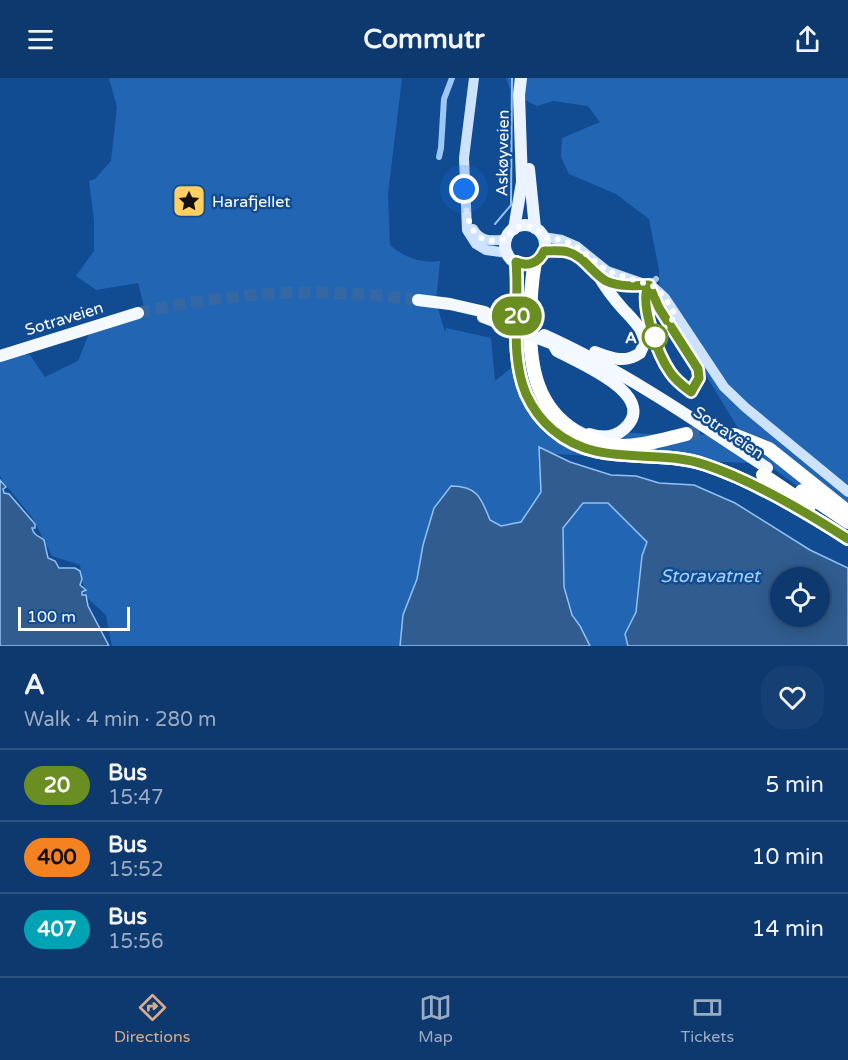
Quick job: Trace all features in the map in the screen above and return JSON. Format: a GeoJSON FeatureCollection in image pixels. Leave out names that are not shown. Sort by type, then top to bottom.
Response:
{"type":"FeatureCollection","features":[{"type":"Feature","properties":{"kind":"highway"},"geometry":{"type":"LineString","coordinates":[[512,258],[518,356],[523,384],[534,409],[550,428],[573,445],[598,453],[670,458],[705,464],[793,506],[848,539]]}},
{"type":"Feature","properties":{"kind":"highway"},"geometry":{"type":"LineString","coordinates":[[535,262],[531,307],[532,368],[543,398],[557,417],[571,428],[595,441],[623,446],[686,434]]}},
{"type":"Feature","properties":{"kind":"highway"},"geometry":{"type":"LineString","coordinates":[[484,315],[553,344],[557,351],[588,359],[628,360],[640,353],[644,340],[639,327],[607,290],[598,275]]}},
{"type":"Feature","properties":{"kind":"highway"},"geometry":{"type":"LineString","coordinates":[[418,300],[484,315],[539,332],[588,359],[625,392],[633,408],[632,420],[620,433],[598,437],[571,428]]}},
{"type":"Feature","properties":{"kind":"highway","name":"Sotraveien"},"geometry":{"type":"LineString","coordinates":[[0,356],[138,313]]}},
{"type":"Feature","properties":{"kind":"highway","name":"Sotraveien"},"geometry":{"type":"LineString","coordinates":[[588,359],[678,408],[848,534]]}},
{"type":"Feature","properties":{"kind":"highway"},"geometry":{"type":"LineString","coordinates":[[735,435],[769,449],[848,512]]}},
{"type":"Feature","properties":{"kind":"highway","name":"Sotraveien"},"geometry":{"type":"LineString","coordinates":[[765,472],[848,522]]}},
{"type":"Feature","properties":{"kind":"main road"},"geometry":{"type":"LineString","coordinates":[[474,78],[464,158],[467,230],[476,244],[525,265],[535,262],[544,251]]}},
{"type":"Feature","properties":{"kind":"main road","name":"Askøyveien"},"geometry":{"type":"LineString","coordinates":[[521,78],[525,95],[530,195],[539,232]]}},
{"type":"Feature","properties":{"kind":"main road","name":"Askøyveien"},"geometry":{"type":"LineString","coordinates":[[511,234],[522,182],[519,95],[521,78]]}},
{"type":"Feature","properties":{"kind":"main road"},"geometry":{"type":"LineString","coordinates":[[466,212],[476,234],[481,238],[494,241],[526,225],[576,246],[607,271],[653,282],[724,387],[754,415],[848,492]]}},
{"type":"Feature","properties":{"kind":"main road"},"geometry":{"type":"LineString","coordinates":[[539,232],[544,251]]}},
{"type":"Feature","properties":{"kind":"main road"},"geometry":{"type":"LineString","coordinates":[[511,234],[512,258]]}},
{"type":"Feature","properties":{"kind":"main road"},"geometry":{"type":"LineString","coordinates":[[544,251],[572,253],[598,275],[613,284],[653,282]]}},
{"type":"Feature","properties":{"kind":"street"},"geometry":{"type":"LineString","coordinates":[[438,157],[441,148],[444,99],[452,78]]}},
{"type":"Feature","properties":{"kind":"shaded area"},"geometry":{"type":"Polygon","coordinates":[[[109,78],[402,78],[388,194],[390,245],[413,259],[440,261],[436,302],[445,332],[446,328],[491,338],[495,381],[521,360],[542,406],[588,429],[672,436],[741,433],[660,299],[659,270],[649,219],[616,194],[569,174],[561,157],[562,138],[600,122],[588,106],[553,101],[537,106],[512,93],[506,78],[848,78],[848,519],[826,507],[767,464],[554,454],[539,447],[541,492],[521,522],[501,526],[490,520],[451,486],[434,508],[423,545],[417,579],[403,615],[400,646],[112,646],[106,615],[85,596],[80,565],[52,556],[32,517],[0,476],[0,353],[11,351],[30,355],[45,377],[78,361],[92,327],[109,327],[145,311],[138,283],[96,290],[76,276],[94,251],[94,220],[89,181],[95,179],[111,161],[117,107],[109,78]]]}},
{"type":"Feature","properties":{"kind":"shaded area"},"geometry":{"type":"Polygon","coordinates":[[[583,503],[608,503],[648,542],[642,556],[636,612],[625,634],[628,646],[590,646],[572,615],[564,587],[563,528],[583,503]]]}},
{"type":"Feature","properties":{"kind":"water","name":"Storavatnet"},"geometry":{"type":"Polygon","coordinates":[[[539,447],[570,462],[611,475],[636,476],[659,483],[694,485],[735,503],[810,550],[848,568],[848,646],[628,646],[625,634],[636,612],[642,556],[647,542],[608,503],[583,503],[563,528],[564,587],[572,615],[590,646],[400,646],[403,615],[417,579],[423,545],[434,508],[451,486],[467,488],[477,494],[490,520],[501,526],[521,522],[541,492],[539,447]]]}},
{"type":"Feature","properties":{"kind":"water"},"geometry":{"type":"Polygon","coordinates":[[[0,480],[6,487],[3,489],[4,493],[9,494],[35,524],[33,531],[44,540],[48,558],[55,561],[59,568],[75,568],[80,571],[82,579],[80,585],[86,590],[82,592],[82,595],[86,595],[88,606],[109,646],[0,646],[0,480]]]}},
{"type":"Feature","properties":{"kind":"waterway"},"geometry":{"type":"LineString","coordinates":[[495,224],[511,205],[512,78]]}},
{"type":"Feature","properties":{"kind":"tunnel"},"geometry":{"type":"LineString","coordinates":[[138,313],[210,300],[278,293],[346,293],[418,300]]}},
{"type":"Feature","properties":{"kind":"tunnel"},"geometry":{"type":"LineString","coordinates":[[686,434],[721,433]]}},
{"type":"Feature","properties":{"kind":"bus line","name":"20"},"geometry":{"type":"LineString","coordinates":[[647,288],[644,298],[647,315],[666,367],[678,382],[691,392],[699,378],[698,369],[659,308],[649,285],[613,284],[593,271],[580,258],[565,251],[544,251],[539,259],[530,264],[516,262],[520,371],[526,394],[541,418],[561,437],[585,450],[614,455],[689,460],[705,464],[793,506],[848,539]]}},
{"type":"Feature","properties":{"kind":"place","name":"Harafjellet"},"geometry":{"type":"Point","coordinates":[189,201]}},
{"type":"Feature","properties":{"kind":"place","name":"A"},"geometry":{"type":"Point","coordinates":[655,337]}},
{"type":"Feature","properties":{"kind":"route"},"geometry":{"type":"LineString","coordinates":[[464,189],[466,212],[476,234],[481,238],[494,241],[507,239],[514,229],[526,225],[531,226],[543,237],[562,240],[576,246],[607,271],[653,286],[665,298],[676,316],[655,337]]}}]}
